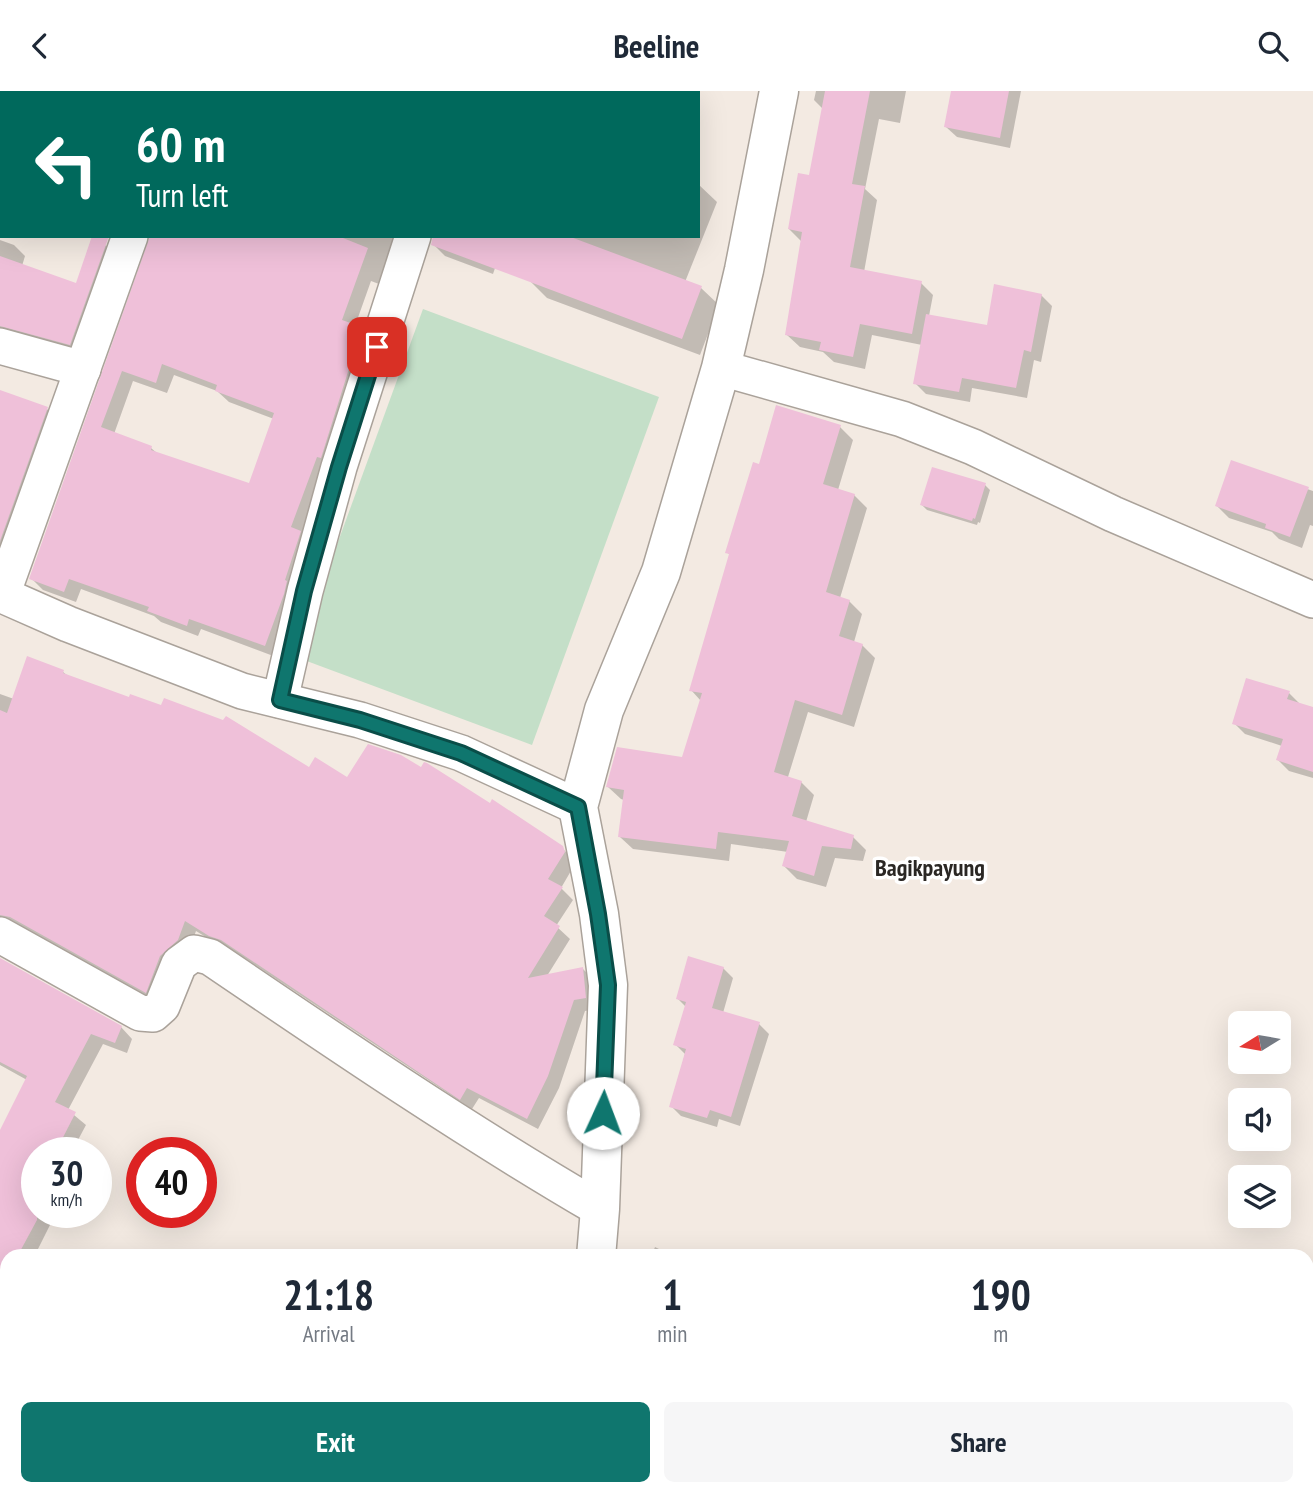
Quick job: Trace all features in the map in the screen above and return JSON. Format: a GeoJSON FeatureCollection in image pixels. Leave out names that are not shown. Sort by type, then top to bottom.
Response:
{"type":"FeatureCollection","features":[{"type":"Feature","properties":{"kind":"street"},"geometry":{"type":"LineString","coordinates":[[597,1249],[608,985],[578,807],[604,710],[661,572],[721,368],[744,270],[779,91]]}},
{"type":"Feature","properties":{"kind":"street"},"geometry":{"type":"LineString","coordinates":[[129,238],[1,594],[68,624],[242,691],[360,720],[461,753],[578,807]]}},
{"type":"Feature","properties":{"kind":"street"},"geometry":{"type":"LineString","coordinates":[[280,700],[304,591],[335,480],[412,238]]}},
{"type":"Feature","properties":{"kind":"street"},"geometry":{"type":"LineString","coordinates":[[0,345],[83,369]]}},
{"type":"Feature","properties":{"kind":"street"},"geometry":{"type":"LineString","coordinates":[[721,368],[914,423],[973,447],[1113,515],[1313,600]]}},
{"type":"Feature","properties":{"kind":"street"},"geometry":{"type":"LineString","coordinates":[[0,935],[140,1013],[153,1014],[162,1006],[179,964],[194,953],[210,957],[389,1079],[600,1209]]}},
{"type":"Feature","properties":{"kind":"green space"},"geometry":{"type":"Polygon","coordinates":[[[423,309],[659,397],[532,745],[296,657],[423,309]]]}},
{"type":"Feature","properties":{"kind":"building"},"geometry":{"type":"Polygon","coordinates":[[[825,91],[870,91],[852,184],[865,186],[850,267],[922,281],[912,334],[860,324],[853,357],[819,350],[821,342],[785,335],[802,232],[788,229],[798,173],[809,175],[825,91]]]}},
{"type":"Feature","properties":{"kind":"building"},"geometry":{"type":"Polygon","coordinates":[[[951,91],[1009,91],[1000,138],[944,127],[951,91]]]}},
{"type":"Feature","properties":{"kind":"building"},"geometry":{"type":"Polygon","coordinates":[[[91,238],[108,238],[70,345],[0,326],[0,256],[76,283],[91,238]]]}},
{"type":"Feature","properties":{"kind":"building"},"geometry":{"type":"Polygon","coordinates":[[[149,238],[343,238],[368,248],[342,320],[362,327],[321,458],[317,457],[291,527],[301,531],[285,580],[284,594],[265,646],[189,619],[187,626],[147,611],[149,607],[69,579],[64,592],[29,579],[149,238]],[[162,364],[156,383],[122,371],[101,427],[152,446],[151,450],[249,483],[274,413],[215,391],[217,385],[162,364]]]}},
{"type":"Feature","properties":{"kind":"building"},"geometry":{"type":"Polygon","coordinates":[[[433,238],[573,238],[702,286],[682,339],[431,245],[433,238]]]}},
{"type":"Feature","properties":{"kind":"building"},"geometry":{"type":"Polygon","coordinates":[[[994,284],[1042,294],[1031,352],[1024,350],[1016,388],[962,378],[959,392],[913,384],[926,314],[987,325],[994,284]]]}},
{"type":"Feature","properties":{"kind":"building"},"geometry":{"type":"Polygon","coordinates":[[[0,390],[48,407],[0,541],[0,390]]]}},
{"type":"Feature","properties":{"kind":"building"},"geometry":{"type":"Polygon","coordinates":[[[776,405],[841,425],[823,484],[855,494],[826,592],[850,600],[839,636],[863,644],[842,715],[795,700],[774,772],[802,781],[792,816],[854,835],[851,849],[822,846],[814,876],[782,866],[789,841],[718,832],[716,849],[618,837],[624,790],[606,787],[617,747],[682,757],[702,693],[689,691],[729,554],[725,553],[753,462],[759,464],[776,405]]]}},
{"type":"Feature","properties":{"kind":"building"},"geometry":{"type":"Polygon","coordinates":[[[1231,460],[1309,487],[1290,537],[1265,528],[1266,524],[1215,506],[1231,460]]]}},
{"type":"Feature","properties":{"kind":"building"},"geometry":{"type":"Polygon","coordinates":[[[932,467],[986,483],[975,519],[972,521],[920,505],[932,467]]]}},
{"type":"Feature","properties":{"kind":"building"},"geometry":{"type":"Polygon","coordinates":[[[27,656],[64,670],[63,673],[129,697],[130,694],[161,705],[164,698],[223,720],[226,716],[309,767],[315,757],[347,777],[368,744],[401,755],[421,767],[424,762],[427,763],[490,803],[492,799],[563,846],[565,852],[548,879],[563,887],[544,916],[560,926],[528,978],[583,967],[586,998],[574,1000],[548,1076],[527,1119],[467,1088],[460,1100],[221,940],[185,921],[178,940],[160,956],[146,993],[10,917],[0,915],[0,710],[7,713],[27,656]]]}},
{"type":"Feature","properties":{"kind":"building"},"geometry":{"type":"Polygon","coordinates":[[[1246,678],[1290,691],[1287,699],[1313,707],[1313,772],[1276,760],[1283,739],[1232,724],[1246,678]]]}},
{"type":"Feature","properties":{"kind":"building"},"geometry":{"type":"Polygon","coordinates":[[[688,956],[724,967],[712,1008],[760,1022],[731,1117],[710,1110],[707,1118],[669,1107],[686,1049],[673,1045],[686,1002],[676,999],[688,956]]]}},
{"type":"Feature","properties":{"kind":"building"},"geometry":{"type":"Polygon","coordinates":[[[0,958],[122,1026],[115,1043],[91,1034],[55,1102],[76,1112],[63,1137],[21,1137],[21,1228],[33,1228],[21,1249],[0,1249],[0,1130],[27,1076],[0,1062],[0,958]]]}},
{"type":"Feature","properties":{"kind":"district","name":"Bagikpayung"},"geometry":{"type":"Point","coordinates":[930,867]}},
{"type":"Feature","properties":{"kind":"route"},"geometry":{"type":"LineString","coordinates":[[377,347],[304,591],[280,700],[360,720],[461,753],[578,807],[608,985],[603,1113]]}}]}
